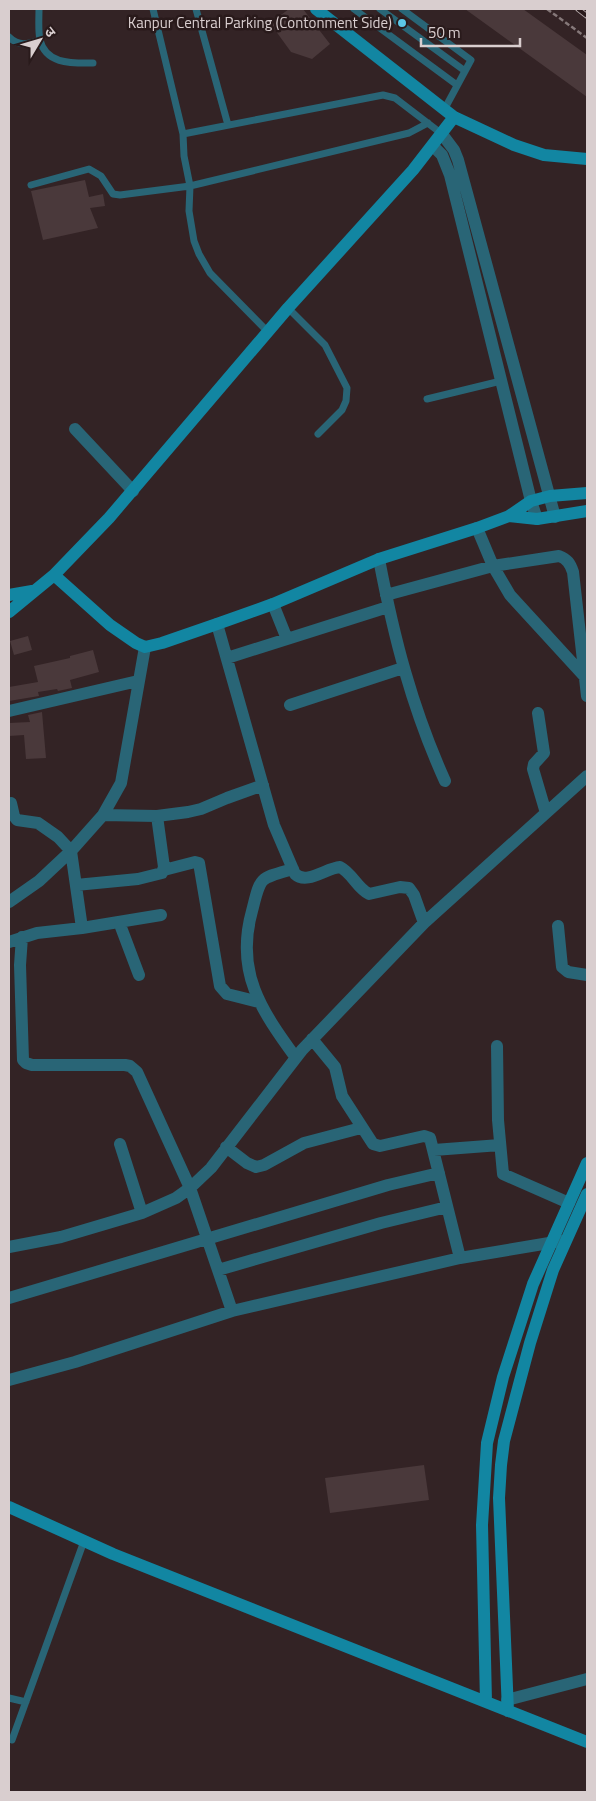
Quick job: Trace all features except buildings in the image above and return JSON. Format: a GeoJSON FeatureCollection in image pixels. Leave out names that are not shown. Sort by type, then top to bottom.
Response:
{"type":"FeatureCollection","features":[{"type":"Feature","properties":{"kind":"street"},"geometry":{"type":"LineString","coordinates":[[316,9],[449,114],[514,145],[544,155],[587,159]]}},
{"type":"Feature","properties":{"kind":"street"},"geometry":{"type":"LineString","coordinates":[[9,612],[54,575],[133,491],[288,308],[369,220],[433,146],[442,134],[449,114]]}},
{"type":"Feature","properties":{"kind":"street"},"geometry":{"type":"LineString","coordinates":[[442,134],[454,150],[458,160],[555,517]]}},
{"type":"Feature","properties":{"kind":"street"},"geometry":{"type":"LineString","coordinates":[[433,146],[442,155],[450,175],[537,519]]}},
{"type":"Feature","properties":{"kind":"street"},"geometry":{"type":"LineString","coordinates":[[75,429],[133,491]]}},
{"type":"Feature","properties":{"kind":"street"},"geometry":{"type":"LineString","coordinates":[[54,575],[110,625],[145,647],[162,643],[273,604],[379,560],[509,516],[531,501],[550,496],[587,493]]}},
{"type":"Feature","properties":{"kind":"street"},"geometry":{"type":"LineString","coordinates":[[509,516],[537,519],[587,511]]}},
{"type":"Feature","properties":{"kind":"street"},"geometry":{"type":"LineString","coordinates":[[477,528],[493,566],[510,595],[586,678]]}},
{"type":"Feature","properties":{"kind":"street"},"geometry":{"type":"LineString","coordinates":[[227,658],[287,639],[387,601],[493,566],[559,556],[566,559],[573,572],[587,696]]}},
{"type":"Feature","properties":{"kind":"street"},"geometry":{"type":"LineString","coordinates":[[379,560],[403,668],[426,739],[445,781]]}},
{"type":"Feature","properties":{"kind":"street"},"geometry":{"type":"LineString","coordinates":[[9,595],[34,591]]}},
{"type":"Feature","properties":{"kind":"street"},"geometry":{"type":"LineString","coordinates":[[273,604],[287,639]]}},
{"type":"Feature","properties":{"kind":"street"},"geometry":{"type":"LineString","coordinates":[[217,624],[274,824],[298,877],[306,878],[340,867],[348,873],[361,889],[369,894],[400,887],[408,888],[414,895],[424,923]]}},
{"type":"Feature","properties":{"kind":"street"},"geometry":{"type":"LineString","coordinates":[[9,902],[39,880],[71,851],[103,815],[121,783],[145,647]]}},
{"type":"Feature","properties":{"kind":"street"},"geometry":{"type":"LineString","coordinates":[[290,705],[403,668]]}},
{"type":"Feature","properties":{"kind":"street"},"geometry":{"type":"LineString","coordinates":[[9,711],[138,681]]}},
{"type":"Feature","properties":{"kind":"street"},"geometry":{"type":"LineString","coordinates":[[538,713],[544,752],[534,764],[533,769],[546,812]]}},
{"type":"Feature","properties":{"kind":"street"},"geometry":{"type":"LineString","coordinates":[[9,1247],[61,1238],[142,1213],[176,1198],[190,1188],[211,1168],[312,1039],[424,923],[587,776]]}},
{"type":"Feature","properties":{"kind":"street"},"geometry":{"type":"LineString","coordinates":[[103,815],[157,816],[201,809],[233,795],[263,785]]}},
{"type":"Feature","properties":{"kind":"street"},"geometry":{"type":"LineString","coordinates":[[11,803],[17,820],[38,823],[58,837],[71,851],[82,928]]}},
{"type":"Feature","properties":{"kind":"street"},"geometry":{"type":"LineString","coordinates":[[157,816],[164,870]]}},
{"type":"Feature","properties":{"kind":"street"},"geometry":{"type":"LineString","coordinates":[[76,885],[138,879],[158,875],[164,870],[195,862],[199,864],[220,986],[227,994],[259,1002]]}},
{"type":"Feature","properties":{"kind":"street"},"geometry":{"type":"LineString","coordinates":[[293,869],[270,876],[263,880],[258,888],[248,925],[246,956],[259,1002],[296,1058]]}},
{"type":"Feature","properties":{"kind":"street"},"geometry":{"type":"LineString","coordinates":[[9,942],[54,930],[82,928],[161,915]]}},
{"type":"Feature","properties":{"kind":"street"},"geometry":{"type":"LineString","coordinates":[[119,922],[138,975]]}},
{"type":"Feature","properties":{"kind":"street"},"geometry":{"type":"LineString","coordinates":[[558,926],[562,967],[568,972],[587,975]]}},
{"type":"Feature","properties":{"kind":"street"},"geometry":{"type":"LineString","coordinates":[[22,937],[20,965],[24,1060],[32,1065],[125,1066],[133,1068],[141,1079],[190,1188],[232,1311]]}},
{"type":"Feature","properties":{"kind":"street"},"geometry":{"type":"LineString","coordinates":[[312,1039],[335,1067],[342,1096],[361,1128],[375,1146],[427,1136],[431,1140],[460,1258]]}},
{"type":"Feature","properties":{"kind":"street"},"geometry":{"type":"LineString","coordinates":[[497,1046],[500,1145],[503,1174],[569,1203]]}},
{"type":"Feature","properties":{"kind":"street"},"geometry":{"type":"LineString","coordinates":[[226,1147],[247,1163],[256,1167],[264,1165],[304,1144],[361,1128]]}},
{"type":"Feature","properties":{"kind":"street"},"geometry":{"type":"LineString","coordinates":[[120,1144],[142,1213]]}},
{"type":"Feature","properties":{"kind":"street"},"geometry":{"type":"LineString","coordinates":[[434,1150],[500,1145]]}},
{"type":"Feature","properties":{"kind":"street"},"geometry":{"type":"LineString","coordinates":[[486,1702],[482,1526],[487,1448],[503,1377],[533,1284],[587,1163]]}},
{"type":"Feature","properties":{"kind":"street"},"geometry":{"type":"LineString","coordinates":[[9,1298],[388,1185],[439,1173]]}},
{"type":"Feature","properties":{"kind":"street"},"geometry":{"type":"LineString","coordinates":[[507,1705],[499,1498],[502,1451],[530,1343],[554,1270],[587,1194]]}},
{"type":"Feature","properties":{"kind":"street"},"geometry":{"type":"LineString","coordinates":[[218,1270],[447,1206]]}},
{"type":"Feature","properties":{"kind":"street"},"geometry":{"type":"LineString","coordinates":[[9,1380],[74,1362],[232,1311],[460,1258],[567,1240]]}},
{"type":"Feature","properties":{"kind":"street"},"geometry":{"type":"LineString","coordinates":[[487,1448],[502,1451]]}},
{"type":"Feature","properties":{"kind":"street"},"geometry":{"type":"LineString","coordinates":[[9,1506],[84,1541],[266,1616],[486,1702],[507,1705],[587,1742]]}},
{"type":"Feature","properties":{"kind":"street"},"geometry":{"type":"LineString","coordinates":[[507,1705],[587,1679]]}},
{"type":"Feature","properties":{"kind":"lane"},"geometry":{"type":"LineString","coordinates":[[39,9],[40,40],[43,48],[57,60],[66,63],[93,63]]}},
{"type":"Feature","properties":{"kind":"lane"},"geometry":{"type":"LineString","coordinates":[[153,9],[183,134],[184,156],[190,186],[190,211],[194,241],[199,254],[210,272],[268,332]]}},
{"type":"Feature","properties":{"kind":"lane"},"geometry":{"type":"LineString","coordinates":[[196,9],[228,125]]}},
{"type":"Feature","properties":{"kind":"lane"},"geometry":{"type":"LineString","coordinates":[[354,9],[458,85]]}},
{"type":"Feature","properties":{"kind":"lane"},"geometry":{"type":"LineString","coordinates":[[380,9],[465,71]]}},
{"type":"Feature","properties":{"kind":"lane"},"geometry":{"type":"LineString","coordinates":[[402,9],[471,60],[458,85],[449,114]]}},
{"type":"Feature","properties":{"kind":"lane"},"geometry":{"type":"LineString","coordinates":[[9,37],[19,44],[40,40]]}},
{"type":"Feature","properties":{"kind":"lane"},"geometry":{"type":"LineString","coordinates":[[183,134],[383,95],[395,98],[442,134]]}},
{"type":"Feature","properties":{"kind":"lane"},"geometry":{"type":"LineString","coordinates":[[31,185],[89,169],[101,176],[113,194],[120,196],[190,186],[409,133],[428,123]]}},
{"type":"Feature","properties":{"kind":"lane"},"geometry":{"type":"LineString","coordinates":[[288,308],[325,345],[346,388],[346,401],[342,410],[318,434]]}},
{"type":"Feature","properties":{"kind":"lane"},"geometry":{"type":"LineString","coordinates":[[427,399],[501,380]]}},
{"type":"Feature","properties":{"kind":"lane"},"geometry":{"type":"LineString","coordinates":[[12,1740],[84,1541]]}},
{"type":"Feature","properties":{"kind":"lane"},"geometry":{"type":"LineString","coordinates":[[9,1698],[26,1702]]}},
{"type":"Feature","properties":{"kind":"path"},"geometry":{"type":"LineString","coordinates":[[547,9],[587,38]]}},
{"type":"Feature","properties":{"kind":"railway"},"geometry":{"type":"LineString","coordinates":[[578,9],[587,16]]}},
{"type":"Feature","properties":{"kind":"place","name":"Kanpur Central Parking (Contonment Side)"},"geometry":{"type":"Point","coordinates":[402,23]}}]}
